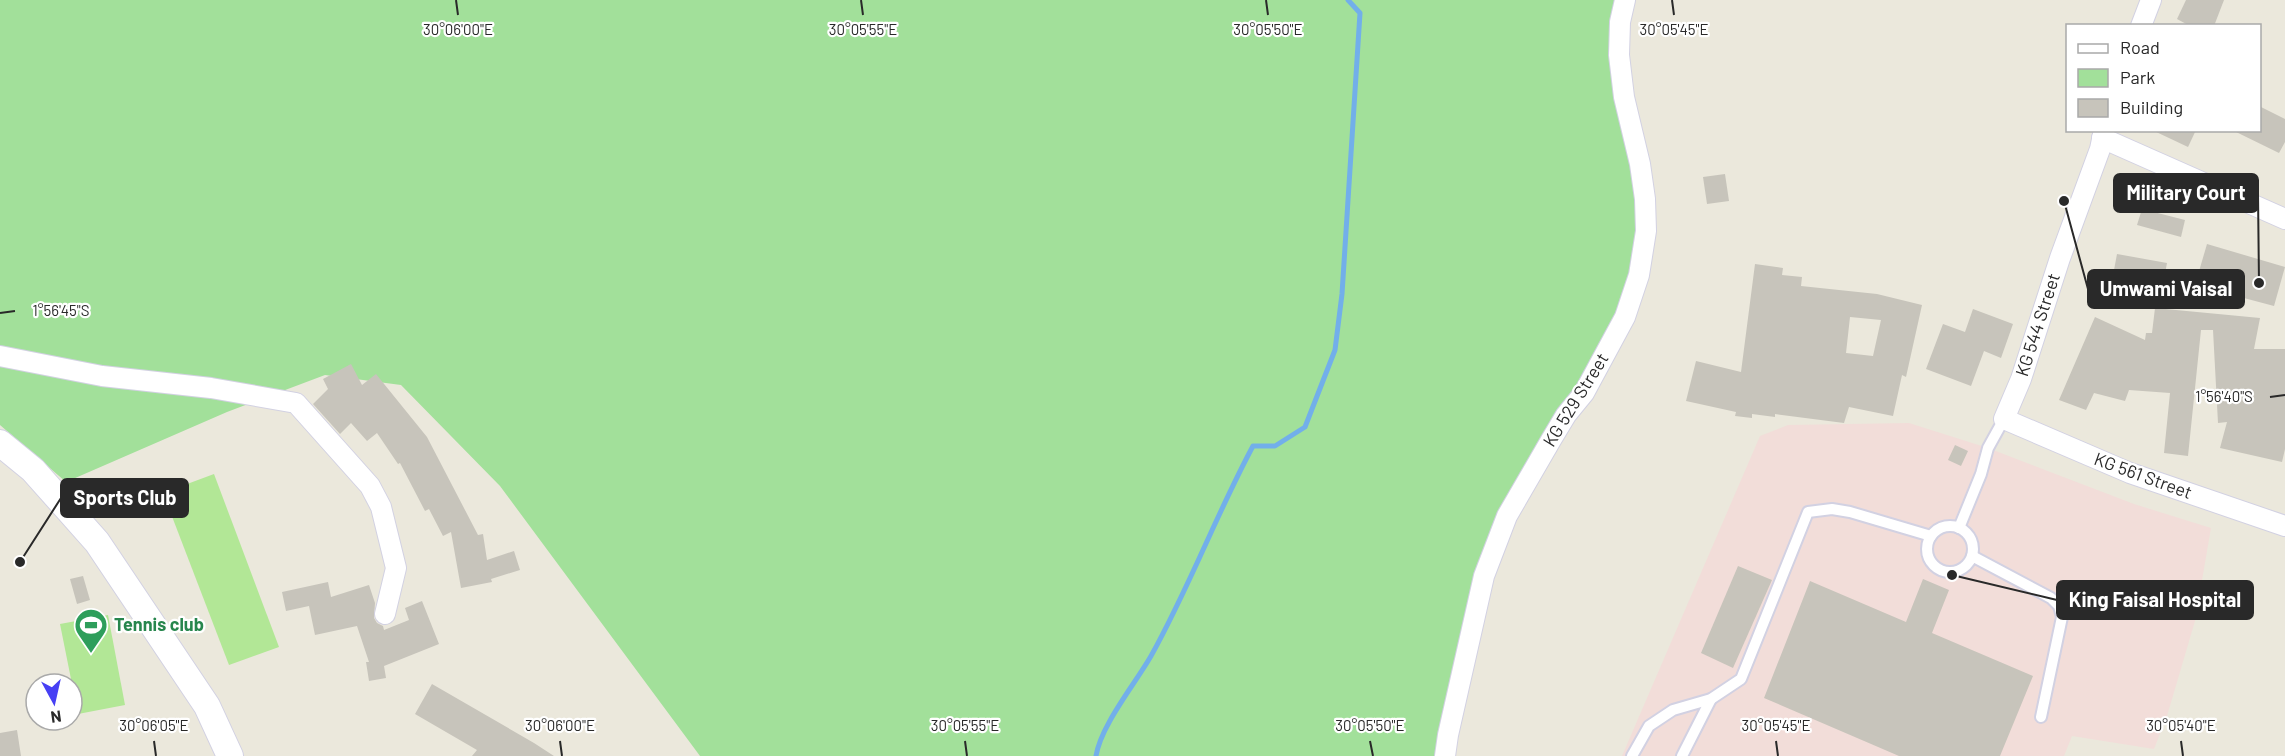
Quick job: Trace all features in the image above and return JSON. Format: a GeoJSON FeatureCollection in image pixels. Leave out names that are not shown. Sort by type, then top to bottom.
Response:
{"type":"FeatureCollection","features":[{"type":"Feature","properties":{"kind":"street","name":"KG 529 Street"},"geometry":{"type":"LineString","coordinates":[[1445,756],[1484,576],[1507,516],[1561,423],[1584,393],[1625,317],[1639,275],[1646,231],[1645,200],[1640,164],[1624,97],[1620,65],[1620,22],[1625,0]]}},
{"type":"Feature","properties":{"kind":"street"},"geometry":{"type":"LineString","coordinates":[[2142,24],[2151,0]]}},
{"type":"Feature","properties":{"kind":"street"},"geometry":{"type":"LineString","coordinates":[[2103,134],[2285,219]]}},
{"type":"Feature","properties":{"kind":"street","name":"KG 544 Street"},"geometry":{"type":"LineString","coordinates":[[2004,419],[2021,379],[2060,258],[2100,149],[2103,134]]}},
{"type":"Feature","properties":{"kind":"street"},"geometry":{"type":"LineString","coordinates":[[0,356],[102,376],[211,388],[296,403],[370,486],[381,507],[396,568],[385,614]]}},
{"type":"Feature","properties":{"kind":"street","name":"KG 561 Street"},"geometry":{"type":"LineString","coordinates":[[2004,419],[2130,473],[2285,526]]}},
{"type":"Feature","properties":{"kind":"street"},"geometry":{"type":"LineString","coordinates":[[0,443],[33,470],[97,542],[207,706],[230,756]]}},
{"type":"Feature","properties":{"kind":"lane","name":"KG 544 Street"},"geometry":{"type":"LineString","coordinates":[[1959,528],[1981,474],[1988,448],[2004,419]]}},
{"type":"Feature","properties":{"kind":"lane"},"geometry":{"type":"LineString","coordinates":[[1632,756],[1649,726],[1673,710],[1711,699],[1741,679],[1808,513],[1832,509],[1850,512],[1931,536]]}},
{"type":"Feature","properties":{"kind":"lane"},"geometry":{"type":"LineString","coordinates":[[1943,526],[1959,528],[1973,544],[1972,556],[1961,570],[1946,572],[1939,570],[1933,565],[1927,551],[1931,536],[1943,526]]}},
{"type":"Feature","properties":{"kind":"lane"},"geometry":{"type":"LineString","coordinates":[[1972,556],[2051,598],[2058,606],[2062,617],[2042,717]]}},
{"type":"Feature","properties":{"kind":"lane"},"geometry":{"type":"LineString","coordinates":[[1682,756],[1711,699]]}},
{"type":"Feature","properties":{"kind":"shaded area"},"geometry":{"type":"Polygon","coordinates":[[[1909,423],[1988,448],[2134,504],[2211,528],[2195,621],[2167,716],[2154,749],[2072,736],[2064,756],[1622,756],[1760,436],[1788,425],[1909,423]]]}},
{"type":"Feature","properties":{"kind":"green space"},"geometry":{"type":"Polygon","coordinates":[[[0,0],[1633,0],[1628,41],[1641,245],[1609,342],[1513,515],[1472,620],[1439,756],[700,756],[500,486],[401,385],[325,375],[227,412],[66,482],[0,425],[0,0]]]}},
{"type":"Feature","properties":{"kind":"green space"},"geometry":{"type":"Polygon","coordinates":[[[214,474],[279,647],[229,665],[163,493],[214,474]]]}},
{"type":"Feature","properties":{"kind":"green space","name":"Tennis club"},"geometry":{"type":"Polygon","coordinates":[[[108,615],[125,705],[84,713],[84,672],[70,672],[60,624],[108,615]]]}},
{"type":"Feature","properties":{"kind":"building"},"geometry":{"type":"Polygon","coordinates":[[[2186,0],[2224,0],[2215,24],[2186,24],[2177,19],[2186,0]]]}},
{"type":"Feature","properties":{"kind":"building"},"geometry":{"type":"Polygon","coordinates":[[[2261,107],[2285,119],[2285,142],[2279,153],[2236,132],[2261,132],[2261,107]]]}},
{"type":"Feature","properties":{"kind":"building"},"geometry":{"type":"Polygon","coordinates":[[[2156,132],[2195,132],[2188,147],[2156,132]]]}},
{"type":"Feature","properties":{"kind":"building"},"geometry":{"type":"Polygon","coordinates":[[[1725,174],[1729,201],[1707,204],[1703,177],[1725,174]]]}},
{"type":"Feature","properties":{"kind":"building"},"geometry":{"type":"Polygon","coordinates":[[[2142,209],[2185,220],[2181,237],[2137,225],[2142,209]]]}},
{"type":"Feature","properties":{"kind":"building"},"geometry":{"type":"Polygon","coordinates":[[[2207,244],[2285,267],[2274,306],[2195,285],[2207,244]]]}},
{"type":"Feature","properties":{"kind":"building"},"geometry":{"type":"Polygon","coordinates":[[[2117,254],[2167,263],[2161,295],[2111,286],[2117,254]]]}},
{"type":"Feature","properties":{"kind":"building"},"geometry":{"type":"Polygon","coordinates":[[[1755,264],[1783,268],[1782,275],[1802,277],[1801,286],[1877,294],[1922,305],[1906,377],[1902,375],[1893,416],[1849,407],[1844,423],[1775,414],[1775,417],[1752,414],[1752,418],[1735,416],[1736,412],[1686,401],[1696,361],[1741,372],[1755,264]],[[1850,317],[1846,353],[1873,356],[1881,320],[1850,317]]]}},
{"type":"Feature","properties":{"kind":"building"},"geometry":{"type":"Polygon","coordinates":[[[2155,308],[2260,318],[2254,349],[2285,349],[2285,449],[2282,462],[2220,448],[2227,422],[2218,423],[2213,330],[2201,330],[2188,456],[2164,453],[2170,393],[2129,390],[2125,401],[2094,393],[2086,410],[2059,400],[2095,317],[2145,340],[2146,333],[2152,333],[2155,308]]]}},
{"type":"Feature","properties":{"kind":"building"},"geometry":{"type":"Polygon","coordinates":[[[1973,309],[2013,324],[2001,358],[1984,351],[1971,386],[1926,369],[1943,324],[1965,332],[1973,309]]]}},
{"type":"Feature","properties":{"kind":"building"},"geometry":{"type":"Polygon","coordinates":[[[351,364],[362,385],[376,374],[427,437],[478,535],[483,534],[487,560],[514,551],[520,570],[491,579],[492,582],[461,588],[451,532],[443,536],[429,509],[425,511],[400,463],[398,464],[377,433],[367,441],[351,423],[340,434],[313,404],[328,389],[323,379],[351,364]]]}},
{"type":"Feature","properties":{"kind":"building"},"geometry":{"type":"Polygon","coordinates":[[[1955,445],[1968,451],[1961,466],[1948,460],[1955,445]]]}},
{"type":"Feature","properties":{"kind":"building"},"geometry":{"type":"Polygon","coordinates":[[[1738,566],[1772,580],[1733,668],[1701,653],[1738,566]]]}},
{"type":"Feature","properties":{"kind":"building"},"geometry":{"type":"Polygon","coordinates":[[[83,576],[90,600],[77,604],[70,579],[83,576]]]}},
{"type":"Feature","properties":{"kind":"building"},"geometry":{"type":"Polygon","coordinates":[[[1923,579],[1949,590],[1932,633],[2033,676],[2000,756],[1899,756],[1764,698],[1810,581],[1906,622],[1923,579]]]}},
{"type":"Feature","properties":{"kind":"building"},"geometry":{"type":"Polygon","coordinates":[[[328,582],[331,597],[369,585],[375,603],[374,618],[384,630],[409,620],[405,608],[422,601],[439,644],[384,666],[386,678],[369,681],[366,662],[369,662],[357,626],[315,635],[309,606],[286,611],[282,592],[328,582]]]}},
{"type":"Feature","properties":{"kind":"building"},"geometry":{"type":"Polygon","coordinates":[[[432,684],[554,756],[472,756],[477,750],[415,714],[432,684]]]}},
{"type":"Feature","properties":{"kind":"building"},"geometry":{"type":"Polygon","coordinates":[[[17,730],[21,756],[0,756],[0,733],[17,730]]]}},
{"type":"Feature","properties":{"kind":"waterway"},"geometry":{"type":"LineString","coordinates":[[1096,756],[1111,718],[1165,630],[1253,446],[1275,446],[1305,427],[1335,350],[1342,294],[1360,13],[1348,0]]}},
{"type":"Feature","properties":{"kind":"place","name":"Umwami Vaisal"},"geometry":{"type":"Point","coordinates":[2064,201]}},
{"type":"Feature","properties":{"kind":"place","name":"Military Court"},"geometry":{"type":"Point","coordinates":[2259,283]}},
{"type":"Feature","properties":{"kind":"place","name":"Sports Club"},"geometry":{"type":"Point","coordinates":[20,562]}},
{"type":"Feature","properties":{"kind":"place","name":"King Faisal Hospital"},"geometry":{"type":"Point","coordinates":[1952,575]}},
{"type":"Feature","properties":{"kind":"place","name":"Tennis club"},"geometry":{"type":"Point","coordinates":[91,654]}}]}
